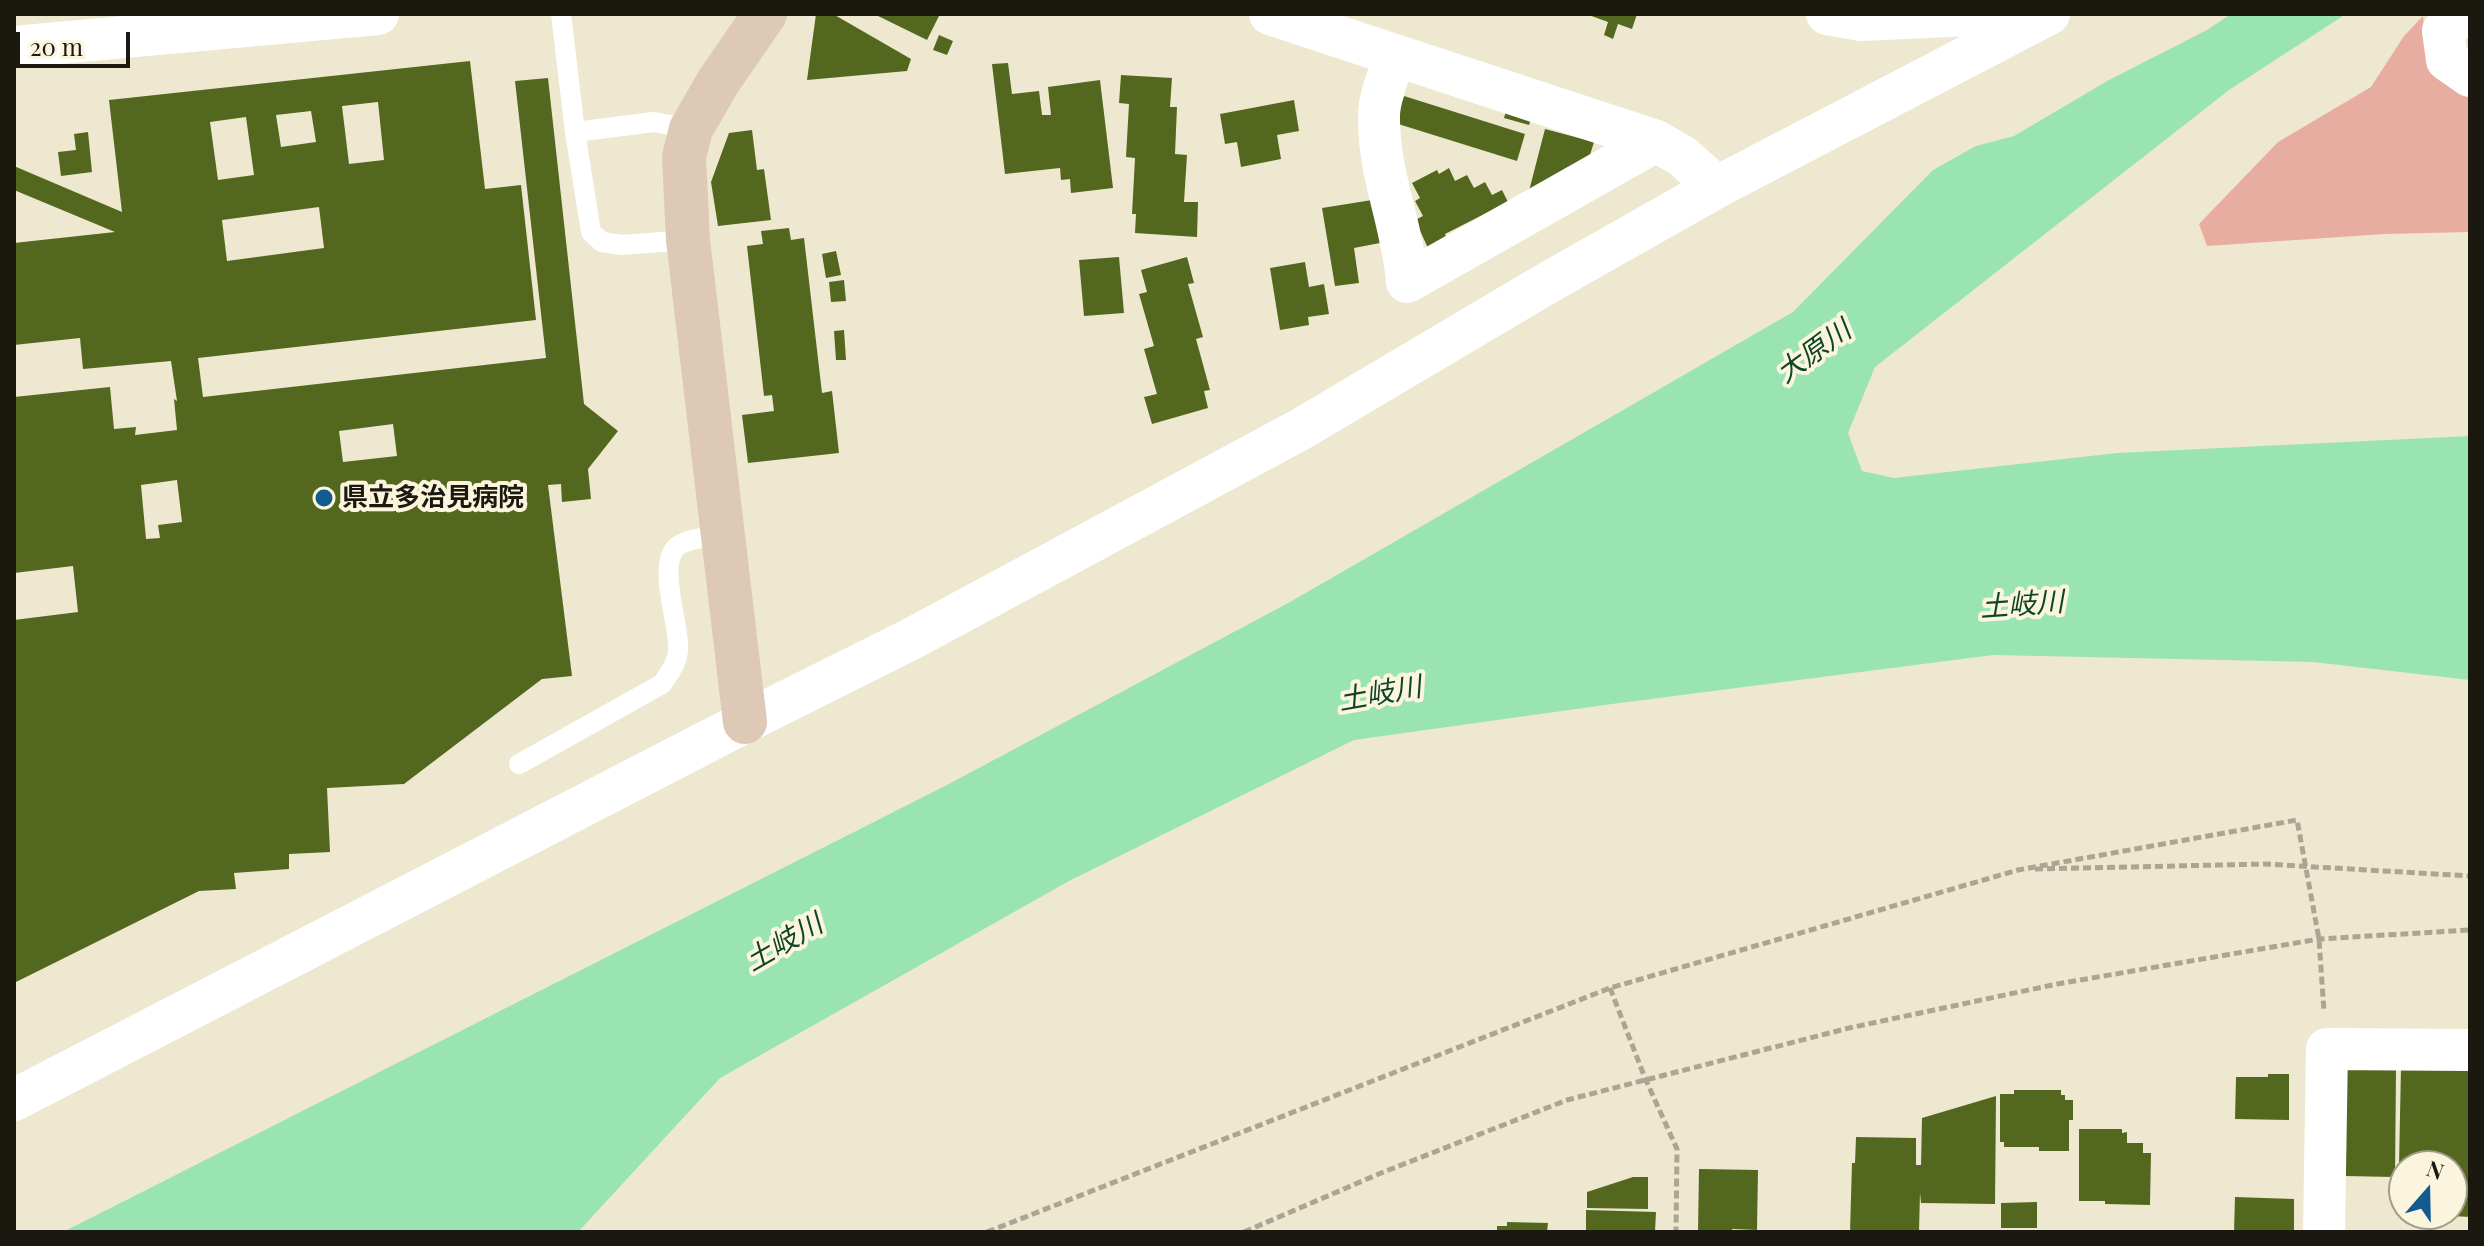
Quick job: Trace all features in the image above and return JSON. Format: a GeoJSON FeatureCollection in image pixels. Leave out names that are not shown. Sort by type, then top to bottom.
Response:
{"type":"FeatureCollection","features":[{"type":"Feature","properties":{"kind":"street"},"geometry":{"type":"LineString","coordinates":[[14,47],[378,14]]}},
{"type":"Feature","properties":{"kind":"street"},"geometry":{"type":"LineString","coordinates":[[745,722],[688,240],[684,157],[691,129],[718,82],[765,14]]}},
{"type":"Feature","properties":{"kind":"street"},"geometry":{"type":"LineString","coordinates":[[1270,14],[1656,141],[1682,156],[1717,187]]}},
{"type":"Feature","properties":{"kind":"street"},"geometry":{"type":"LineString","coordinates":[[1827,14],[1861,20],[1994,14]]}},
{"type":"Feature","properties":{"kind":"street"},"geometry":{"type":"LineString","coordinates":[[14,1100],[913,638],[1301,429],[1717,187],[2049,14]]}},
{"type":"Feature","properties":{"kind":"street"},"geometry":{"type":"LineString","coordinates":[[2464,14],[2443,31],[2447,60],[2470,76]]}},
{"type":"Feature","properties":{"kind":"street"},"geometry":{"type":"LineString","coordinates":[[1395,56],[1378,113],[1383,170],[1405,254],[1407,282],[1656,141]]}},
{"type":"Feature","properties":{"kind":"street"},"geometry":{"type":"LineString","coordinates":[[2324,1232],[2327,1049],[2470,1050]]}},
{"type":"Feature","properties":{"kind":"lane"},"geometry":{"type":"LineString","coordinates":[[561,14],[591,232],[602,242],[622,245],[688,240]]}},
{"type":"Feature","properties":{"kind":"lane"},"geometry":{"type":"LineString","coordinates":[[575,132],[654,122],[691,129]]}},
{"type":"Feature","properties":{"kind":"lane"},"geometry":{"type":"LineString","coordinates":[[519,764],[662,684],[673,668],[679,650],[668,568],[672,553],[680,544],[723,534]]}},
{"type":"Feature","properties":{"kind":"path"},"geometry":{"type":"LineString","coordinates":[[987,1232],[1610,988],[2018,870],[2297,820],[2319,939],[2327,1049]]}},
{"type":"Feature","properties":{"kind":"path"},"geometry":{"type":"LineString","coordinates":[[2018,870],[2265,864],[2470,876]]}},
{"type":"Feature","properties":{"kind":"path"},"geometry":{"type":"LineString","coordinates":[[1244,1232],[1381,1173],[1567,1100],[1645,1078],[1849,1028],[2057,984],[2319,939],[2470,930]]}},
{"type":"Feature","properties":{"kind":"path"},"geometry":{"type":"LineString","coordinates":[[1610,988],[1677,1149],[1676,1232]]}},
{"type":"Feature","properties":{"kind":"shaded area"},"geometry":{"type":"Polygon","coordinates":[[[2423,16],[2428,59],[2470,98],[2470,232],[2385,234],[2207,246],[2199,224],[2278,142],[2371,87],[2404,36],[2423,16]]]}},
{"type":"Feature","properties":{"kind":"water"},"geometry":{"type":"Polygon","coordinates":[[[2231,14],[2346,14],[2229,90],[1875,367],[1848,433],[1862,471],[1894,478],[2117,453],[2470,436],[2470,680],[2313,662],[1993,655],[1354,740],[1069,881],[720,1078],[578,1232],[63,1232],[947,785],[1290,602],[1793,312],[1933,170],[1976,146],[2014,136],[2231,14]]]}},
{"type":"Feature","properties":{"kind":"building"},"geometry":{"type":"Polygon","coordinates":[[[816,14],[833,14],[911,59],[907,71],[807,80],[816,14]]]}},
{"type":"Feature","properties":{"kind":"building"},"geometry":{"type":"Polygon","coordinates":[[[874,14],[940,14],[927,40],[874,14]]]}},
{"type":"Feature","properties":{"kind":"building"},"geometry":{"type":"Polygon","coordinates":[[[1586,14],[1637,14],[1632,29],[1618,24],[1613,39],[1604,35],[1608,22],[1586,14]]]}},
{"type":"Feature","properties":{"kind":"building"},"geometry":{"type":"Polygon","coordinates":[[[939,35],[953,41],[947,55],[933,50],[939,35]]]}},
{"type":"Feature","properties":{"kind":"building"},"geometry":{"type":"Polygon","coordinates":[[[470,61],[485,189],[521,185],[536,320],[198,358],[203,397],[546,358],[515,81],[548,78],[584,404],[618,431],[588,469],[591,499],[562,502],[561,484],[548,485],[572,676],[542,679],[404,784],[327,788],[330,852],[289,854],[289,869],[234,873],[236,889],[199,891],[14,983],[14,620],[78,612],[73,566],[14,573],[14,397],[110,387],[114,429],[136,427],[135,435],[177,430],[174,399],[177,401],[171,361],[83,369],[80,338],[14,345],[14,243],[115,232],[14,190],[14,166],[122,212],[109,100],[470,61]],[[378,102],[342,106],[349,164],[384,160],[378,102]],[[311,111],[276,115],[281,147],[316,142],[311,111]],[[246,117],[210,122],[218,180],[254,175],[246,117]],[[319,207],[222,220],[227,261],[324,248],[319,207]],[[393,424],[339,431],[343,462],[397,456],[393,424]],[[177,480],[141,485],[146,539],[160,538],[158,525],[182,522],[177,480]]]}},
{"type":"Feature","properties":{"kind":"building"},"geometry":{"type":"Polygon","coordinates":[[[1008,63],[1012,94],[1039,91],[1042,115],[1051,115],[1048,87],[1100,80],[1113,188],[1071,193],[1070,179],[1061,180],[1060,168],[1005,174],[992,64],[1008,63]]]}},
{"type":"Feature","properties":{"kind":"building"},"geometry":{"type":"Polygon","coordinates":[[[1121,75],[1172,78],[1170,107],[1177,107],[1175,154],[1187,155],[1184,202],[1198,202],[1197,237],[1135,233],[1136,214],[1132,214],[1135,158],[1126,157],[1129,104],[1119,103],[1121,75]]]}},
{"type":"Feature","properties":{"kind":"building"},"geometry":{"type":"Polygon","coordinates":[[[1404,96],[1525,134],[1517,161],[1395,123],[1404,96]]]}},
{"type":"Feature","properties":{"kind":"building"},"geometry":{"type":"Polygon","coordinates":[[[1294,100],[1299,131],[1277,135],[1281,159],[1241,167],[1237,142],[1225,144],[1220,114],[1294,100]]]}},
{"type":"Feature","properties":{"kind":"building"},"geometry":{"type":"Polygon","coordinates":[[[1506,111],[1531,119],[1529,125],[1504,118],[1506,111]]]}},
{"type":"Feature","properties":{"kind":"building"},"geometry":{"type":"Polygon","coordinates":[[[1545,129],[1594,142],[1590,155],[1529,191],[1545,129]]]}},
{"type":"Feature","properties":{"kind":"building"},"geometry":{"type":"Polygon","coordinates":[[[752,130],[757,170],[764,169],[771,220],[718,226],[711,182],[729,133],[752,130]]]}},
{"type":"Feature","properties":{"kind":"building"},"geometry":{"type":"Polygon","coordinates":[[[88,132],[92,172],[61,176],[58,152],[76,150],[74,134],[88,132]]]}},
{"type":"Feature","properties":{"kind":"building"},"geometry":{"type":"Polygon","coordinates":[[[1449,168],[1455,181],[1467,175],[1474,188],[1485,182],[1492,195],[1502,190],[1508,202],[1445,234],[1447,239],[1428,248],[1415,220],[1423,216],[1415,201],[1420,198],[1412,183],[1437,170],[1439,174],[1449,168]]]}},
{"type":"Feature","properties":{"kind":"building"},"geometry":{"type":"Polygon","coordinates":[[[1372,200],[1380,243],[1354,248],[1359,283],[1335,286],[1322,208],[1372,200]]]}},
{"type":"Feature","properties":{"kind":"building"},"geometry":{"type":"Polygon","coordinates":[[[789,228],[791,240],[804,238],[822,393],[832,391],[839,453],[748,463],[742,415],[774,411],[772,395],[764,396],[747,246],[763,244],[761,231],[789,228]]]}},
{"type":"Feature","properties":{"kind":"building"},"geometry":{"type":"Polygon","coordinates":[[[836,251],[841,275],[826,278],[822,254],[836,251]]]}},
{"type":"Feature","properties":{"kind":"building"},"geometry":{"type":"Polygon","coordinates":[[[1119,257],[1124,313],[1084,316],[1079,260],[1119,257]]]}},
{"type":"Feature","properties":{"kind":"building"},"geometry":{"type":"Polygon","coordinates":[[[1187,257],[1194,283],[1188,284],[1203,337],[1196,339],[1210,390],[1204,391],[1208,408],[1152,424],[1144,397],[1157,394],[1144,349],[1154,346],[1139,294],[1147,292],[1141,270],[1187,257]]]}},
{"type":"Feature","properties":{"kind":"building"},"geometry":{"type":"Polygon","coordinates":[[[1305,262],[1309,287],[1324,284],[1329,314],[1308,317],[1309,325],[1280,330],[1270,268],[1305,262]]]}},
{"type":"Feature","properties":{"kind":"building"},"geometry":{"type":"Polygon","coordinates":[[[844,280],[846,301],[831,302],[829,282],[844,280]]]}},
{"type":"Feature","properties":{"kind":"building"},"geometry":{"type":"Polygon","coordinates":[[[844,330],[846,360],[836,360],[834,331],[844,330]]]}},
{"type":"Feature","properties":{"kind":"building"},"geometry":{"type":"Polygon","coordinates":[[[2401,1067],[2470,1068],[2470,1217],[2468,1150],[2399,1150],[2401,1067]]]}},
{"type":"Feature","properties":{"kind":"building"},"geometry":{"type":"Polygon","coordinates":[[[2345,1068],[2396,1069],[2395,1150],[2388,1150],[2388,1177],[2344,1176],[2345,1068]]]}},
{"type":"Feature","properties":{"kind":"building"},"geometry":{"type":"Polygon","coordinates":[[[2268,1074],[2289,1074],[2289,1120],[2235,1119],[2236,1077],[2268,1077],[2268,1074]]]}},
{"type":"Feature","properties":{"kind":"building"},"geometry":{"type":"Polygon","coordinates":[[[2014,1090],[2061,1090],[2065,1100],[2073,1100],[2073,1120],[2069,1120],[2069,1151],[2004,1147],[2004,1142],[2000,1142],[2000,1094],[2014,1094],[2014,1090]]]}},
{"type":"Feature","properties":{"kind":"building"},"geometry":{"type":"Polygon","coordinates":[[[1996,1096],[1995,1204],[1921,1203],[1920,1193],[1919,1232],[1850,1232],[1856,1137],[1916,1138],[1916,1165],[1921,1165],[1922,1118],[1996,1096]]]}},
{"type":"Feature","properties":{"kind":"building"},"geometry":{"type":"Polygon","coordinates":[[[2079,1129],[2122,1129],[2122,1133],[2127,1132],[2127,1143],[2143,1143],[2143,1153],[2151,1153],[2150,1205],[2079,1201],[2079,1129]]]}},
{"type":"Feature","properties":{"kind":"building"},"geometry":{"type":"Polygon","coordinates":[[[1699,1169],[1758,1170],[1757,1230],[1698,1232],[1699,1169]]]}},
{"type":"Feature","properties":{"kind":"building"},"geometry":{"type":"Polygon","coordinates":[[[1633,1177],[1648,1177],[1648,1209],[1587,1208],[1587,1192],[1633,1177]]]}},
{"type":"Feature","properties":{"kind":"building"},"geometry":{"type":"Polygon","coordinates":[[[2235,1197],[2294,1199],[2294,1232],[2234,1232],[2235,1197]]]}},
{"type":"Feature","properties":{"kind":"building"},"geometry":{"type":"Polygon","coordinates":[[[2037,1202],[2037,1228],[2001,1228],[2001,1203],[2037,1202]]]}},
{"type":"Feature","properties":{"kind":"building"},"geometry":{"type":"Polygon","coordinates":[[[1586,1210],[1656,1212],[1655,1232],[1586,1232],[1586,1210]]]}},
{"type":"Feature","properties":{"kind":"building"},"geometry":{"type":"Polygon","coordinates":[[[1507,1222],[1548,1223],[1547,1232],[1497,1232],[1497,1226],[1507,1226],[1507,1222]]]}},
{"type":"Feature","properties":{"kind":"place","name":"県立多治見病院"},"geometry":{"type":"Point","coordinates":[324,498]}},
{"type":"Feature","properties":{"kind":"water label","name":"大原川"},"geometry":{"type":"Point","coordinates":[1814,352]}},
{"type":"Feature","properties":{"kind":"water label","name":"土岐川"},"geometry":{"type":"Point","coordinates":[2022,605]}},
{"type":"Feature","properties":{"kind":"water label","name":"土岐川"},"geometry":{"type":"Point","coordinates":[1380,694]}},
{"type":"Feature","properties":{"kind":"water label","name":"土岐川"},"geometry":{"type":"Point","coordinates":[784,943]}}]}
